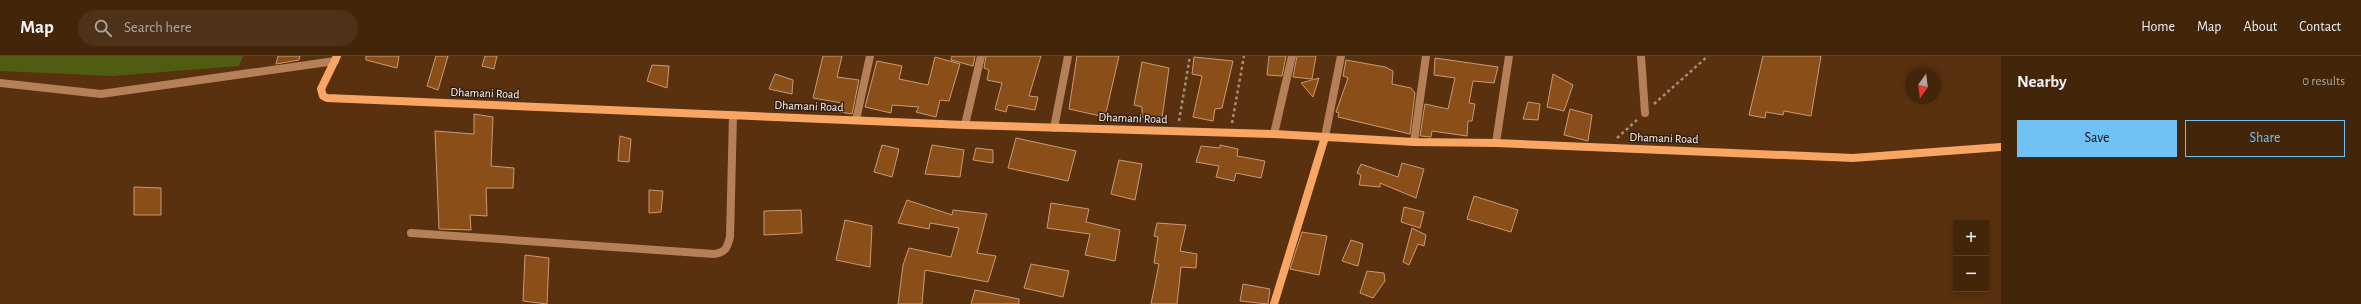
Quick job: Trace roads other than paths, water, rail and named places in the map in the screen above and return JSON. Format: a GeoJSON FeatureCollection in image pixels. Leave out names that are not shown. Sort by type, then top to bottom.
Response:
{"type":"FeatureCollection","features":[{"type":"Feature","properties":{"kind":"main road","name":"Dhamani Road"},"geometry":{"type":"LineString","coordinates":[[336,58],[321,89],[323,96],[332,99],[966,125],[1274,134],[1414,142],[1496,143],[1853,158],[2001,147]]}},
{"type":"Feature","properties":{"kind":"main road"},"geometry":{"type":"LineString","coordinates":[[1274,304],[1325,137]]}},
{"type":"Feature","properties":{"kind":"street"},"geometry":{"type":"LineString","coordinates":[[856,120],[870,56]]}},
{"type":"Feature","properties":{"kind":"street"},"geometry":{"type":"LineString","coordinates":[[966,125],[981,56]]}},
{"type":"Feature","properties":{"kind":"street"},"geometry":{"type":"LineString","coordinates":[[1054,128],[1068,56]]}},
{"type":"Feature","properties":{"kind":"street"},"geometry":{"type":"LineString","coordinates":[[1274,134],[1292,56]]}},
{"type":"Feature","properties":{"kind":"street"},"geometry":{"type":"LineString","coordinates":[[1325,137],[1341,56]]}},
{"type":"Feature","properties":{"kind":"street"},"geometry":{"type":"LineString","coordinates":[[1414,142],[1426,56]]}},
{"type":"Feature","properties":{"kind":"street"},"geometry":{"type":"LineString","coordinates":[[1496,143],[1509,56]]}},
{"type":"Feature","properties":{"kind":"street"},"geometry":{"type":"LineString","coordinates":[[1642,56],[1645,112]]}},
{"type":"Feature","properties":{"kind":"street"},"geometry":{"type":"LineString","coordinates":[[0,83],[101,94],[336,58]]}},
{"type":"Feature","properties":{"kind":"street"},"geometry":{"type":"LineString","coordinates":[[411,233],[714,254],[722,253],[727,248],[730,237],[733,115]]}}]}
